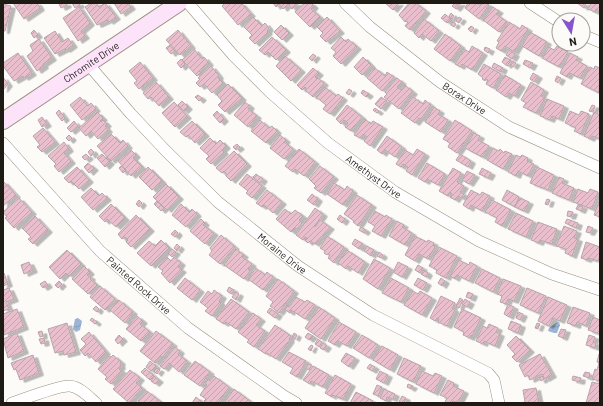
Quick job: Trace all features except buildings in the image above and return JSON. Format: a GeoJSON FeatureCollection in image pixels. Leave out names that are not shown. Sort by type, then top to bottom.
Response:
{"type":"FeatureCollection","features":[{"type":"Feature","properties":{"kind":"street","name":"Chromite Drive"},"geometry":{"type":"LineString","coordinates":[[3,121],[105,51],[179,3]]}},
{"type":"Feature","properties":{"kind":"street","name":"Amethyst Drive"},"geometry":{"type":"LineString","coordinates":[[188,3],[233,55],[270,92],[328,143],[395,192],[479,241],[552,274],[600,290]]}},
{"type":"Feature","properties":{"kind":"street","name":"Borax Drive"},"geometry":{"type":"LineString","coordinates":[[345,3],[370,27],[440,82],[509,127],[600,168]]}},
{"type":"Feature","properties":{"kind":"street"},"geometry":{"type":"LineString","coordinates":[[530,3],[551,17]]}},
{"type":"Feature","properties":{"kind":"street","name":"Moraine Drive"},"geometry":{"type":"LineString","coordinates":[[88,64],[131,114],[218,202],[298,266],[373,315],[488,373],[494,380],[499,403]]}},
{"type":"Feature","properties":{"kind":"street","name":"Painted Rock Drive"},"geometry":{"type":"LineString","coordinates":[[3,143],[100,251],[188,328],[296,403]]}},
{"type":"Feature","properties":{"kind":"street"},"geometry":{"type":"LineString","coordinates":[[12,403],[61,387],[70,386],[79,389],[96,403]]}},
{"type":"Feature","properties":{"kind":"water"},"geometry":{"type":"Polygon","coordinates":[[[78,318],[82,321],[80,330],[76,332],[73,329],[75,319],[78,318]]]}},
{"type":"Feature","properties":{"kind":"water"},"geometry":{"type":"Polygon","coordinates":[[[559,322],[560,325],[557,333],[548,331],[549,328],[559,322]]]}}]}
